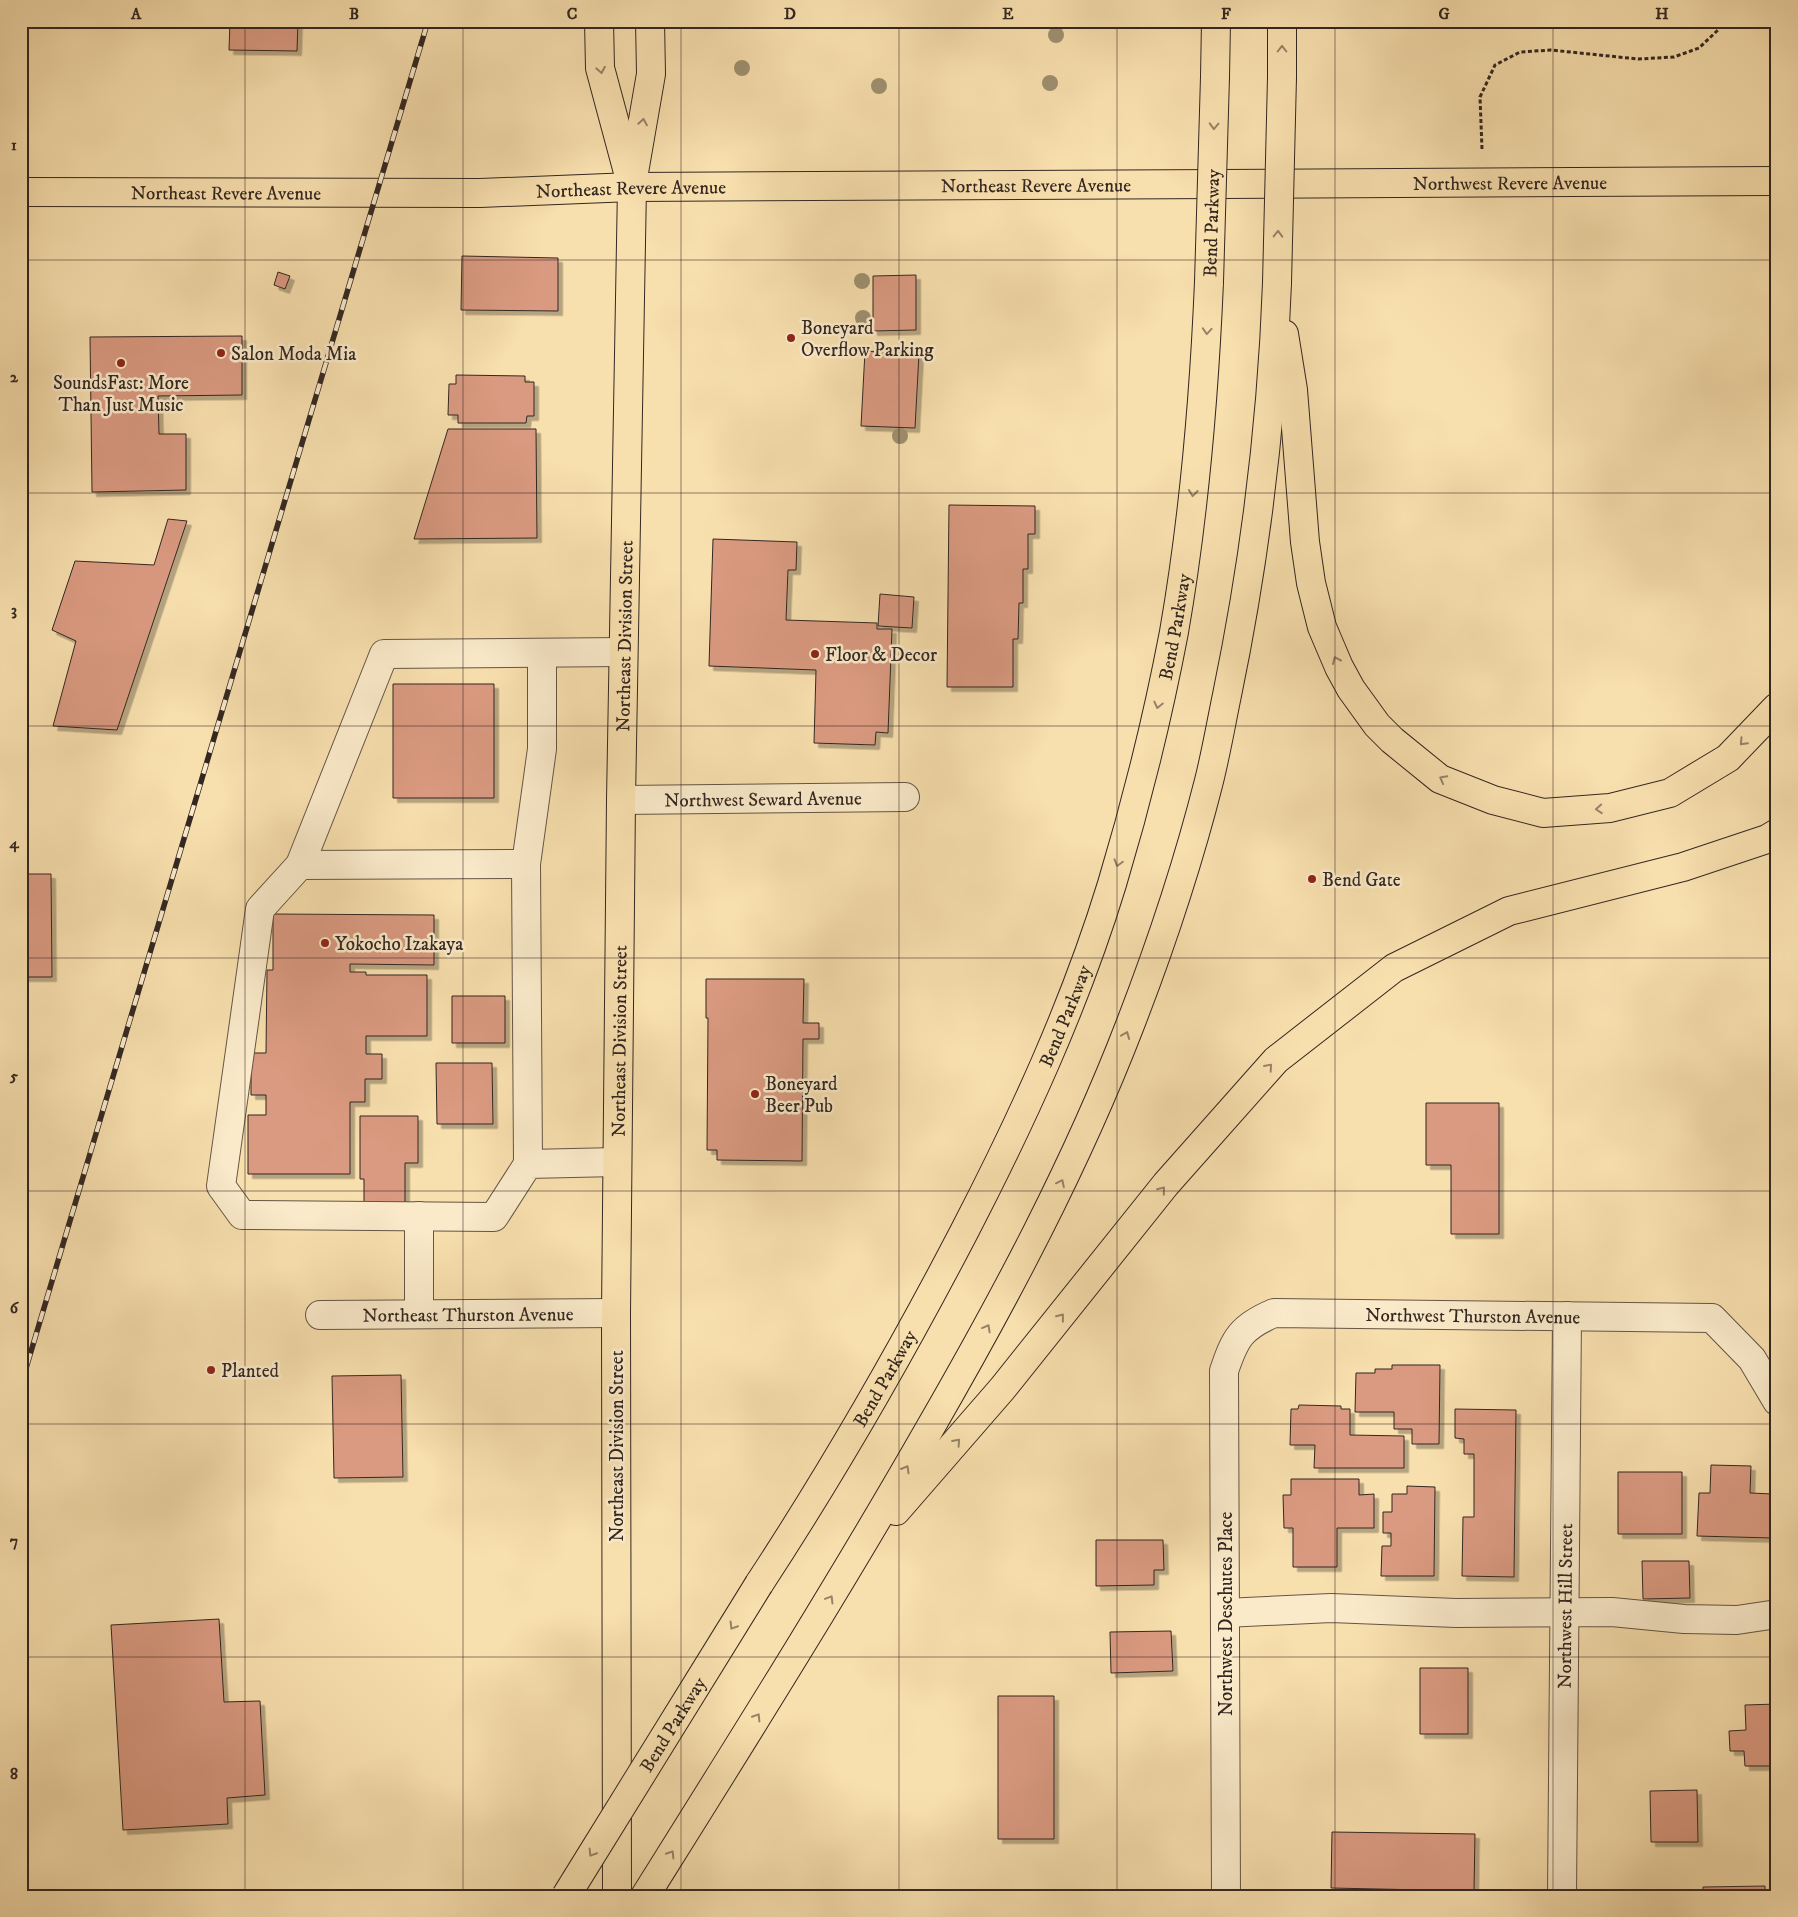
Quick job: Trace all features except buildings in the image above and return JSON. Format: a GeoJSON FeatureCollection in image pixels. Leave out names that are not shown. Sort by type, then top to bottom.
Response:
{"type":"FeatureCollection","features":[{"type":"Feature","properties":{"kind":"main road"},"geometry":{"type":"LineString","coordinates":[[599,21],[600,68],[632,187]]}},
{"type":"Feature","properties":{"kind":"main road"},"geometry":{"type":"LineString","coordinates":[[632,187],[650,74],[650,21]]}},
{"type":"Feature","properties":{"kind":"main road"},"geometry":{"type":"LineString","coordinates":[[1205,21],[1215,68]]}},
{"type":"Feature","properties":{"kind":"main road","name":"Bend Parkway"},"geometry":{"type":"LineString","coordinates":[[566,1896],[859,1423],[960,1240],[1028,1103],[1068,1008],[1093,941],[1112,885],[1138,791],[1174,630],[1198,443],[1209,282],[1216,21]]}},
{"type":"Feature","properties":{"kind":"main road"},"geometry":{"type":"LineString","coordinates":[[645,1896],[855,1556],[959,1377],[1051,1202],[1106,1084],[1133,1018],[1164,931],[1210,776],[1238,645],[1260,487],[1276,290],[1282,21]]}},
{"type":"Feature","properties":{"kind":"main road","name":"Northwest Revere Avenue"},"geometry":{"type":"LineString","coordinates":[[1241,183],[1777,181]]}},
{"type":"Feature","properties":{"kind":"main road","name":"Northeast Revere Avenue"},"geometry":{"type":"LineString","coordinates":[[21,192],[480,192],[632,187],[1241,183]]}},
{"type":"Feature","properties":{"kind":"main road","name":"Northeast Division Street"},"geometry":{"type":"LineString","coordinates":[[617,1896],[616,1314],[620,800],[632,187]]}},
{"type":"Feature","properties":{"kind":"main road"},"geometry":{"type":"LineString","coordinates":[[1276,290],[1290,372],[1305,542],[1315,603],[1330,647],[1343,674],[1372,719],[1392,740],[1440,779],[1493,800],[1543,813],[1610,808],[1670,792],[1728,758],[1777,706]]}},
{"type":"Feature","properties":{"kind":"main road"},"geometry":{"type":"LineString","coordinates":[[855,1556],[972,1426],[1166,1184],[1276,1060],[1394,968],[1509,911],[1683,867],[1767,839],[1777,833]]}},
{"type":"Feature","properties":{"kind":"street"},"geometry":{"type":"LineString","coordinates":[[542,653],[542,749],[526,864],[528,1164],[494,1217],[242,1215],[221,1186],[260,910],[300,866],[384,654],[623,652]]}},
{"type":"Feature","properties":{"kind":"street","name":"Northwest Seward Avenue"},"geometry":{"type":"LineString","coordinates":[[620,800],[905,797]]}},
{"type":"Feature","properties":{"kind":"street"},"geometry":{"type":"LineString","coordinates":[[300,866],[526,864]]}},
{"type":"Feature","properties":{"kind":"street"},"geometry":{"type":"LineString","coordinates":[[528,1164],[618,1162]]}},
{"type":"Feature","properties":{"kind":"street"},"geometry":{"type":"LineString","coordinates":[[419,1216],[419,1314]]}},
{"type":"Feature","properties":{"kind":"street","name":"Northwest Thurston Avenue"},"geometry":{"type":"LineString","coordinates":[[1240,1335],[1254,1321],[1274,1313],[1712,1318],[1752,1359],[1777,1402]]}},
{"type":"Feature","properties":{"kind":"street","name":"Northeast Thurston Avenue"},"geometry":{"type":"LineString","coordinates":[[320,1315],[616,1314]]}},
{"type":"Feature","properties":{"kind":"street","name":"Northwest Hill Street"},"geometry":{"type":"LineString","coordinates":[[1562,1896],[1567,1316]]}},
{"type":"Feature","properties":{"kind":"street","name":"Northwest Deschutes Place"},"geometry":{"type":"LineString","coordinates":[[1226,1896],[1224,1371],[1230,1353],[1240,1335]]}},
{"type":"Feature","properties":{"kind":"street"},"geometry":{"type":"LineString","coordinates":[[1225,1613],[1331,1608],[1456,1613],[1612,1612],[1684,1619],[1736,1620],[1777,1614]]}},
{"type":"Feature","properties":{"kind":"path"},"geometry":{"type":"LineString","coordinates":[[1483,182],[1480,97],[1495,65],[1520,52],[1551,50],[1638,59],[1674,57],[1699,48],[1718,30],[1723,21]]}},
{"type":"Feature","properties":{"kind":"railway"},"geometry":{"type":"LineString","coordinates":[[21,1385],[428,21]]}},
{"type":"Feature","properties":{"kind":"place","name":"Boneyard Overflow Parking"},"geometry":{"type":"Point","coordinates":[791,338]}},
{"type":"Feature","properties":{"kind":"place","name":"Salon Moda Mia"},"geometry":{"type":"Point","coordinates":[221,353]}},
{"type":"Feature","properties":{"kind":"place","name":"SoundsFast: More Than Just Music"},"geometry":{"type":"Point","coordinates":[121,363]}},
{"type":"Feature","properties":{"kind":"place","name":"Floor & Decor"},"geometry":{"type":"Point","coordinates":[815,654]}},
{"type":"Feature","properties":{"kind":"place","name":"Bend Gate"},"geometry":{"type":"Point","coordinates":[1312,879]}},
{"type":"Feature","properties":{"kind":"place","name":"Yokocho Izakaya"},"geometry":{"type":"Point","coordinates":[325,943]}},
{"type":"Feature","properties":{"kind":"place","name":"Boneyard Beer Pub"},"geometry":{"type":"Point","coordinates":[755,1094]}},
{"type":"Feature","properties":{"kind":"place","name":"Planted"},"geometry":{"type":"Point","coordinates":[211,1370]}}]}
